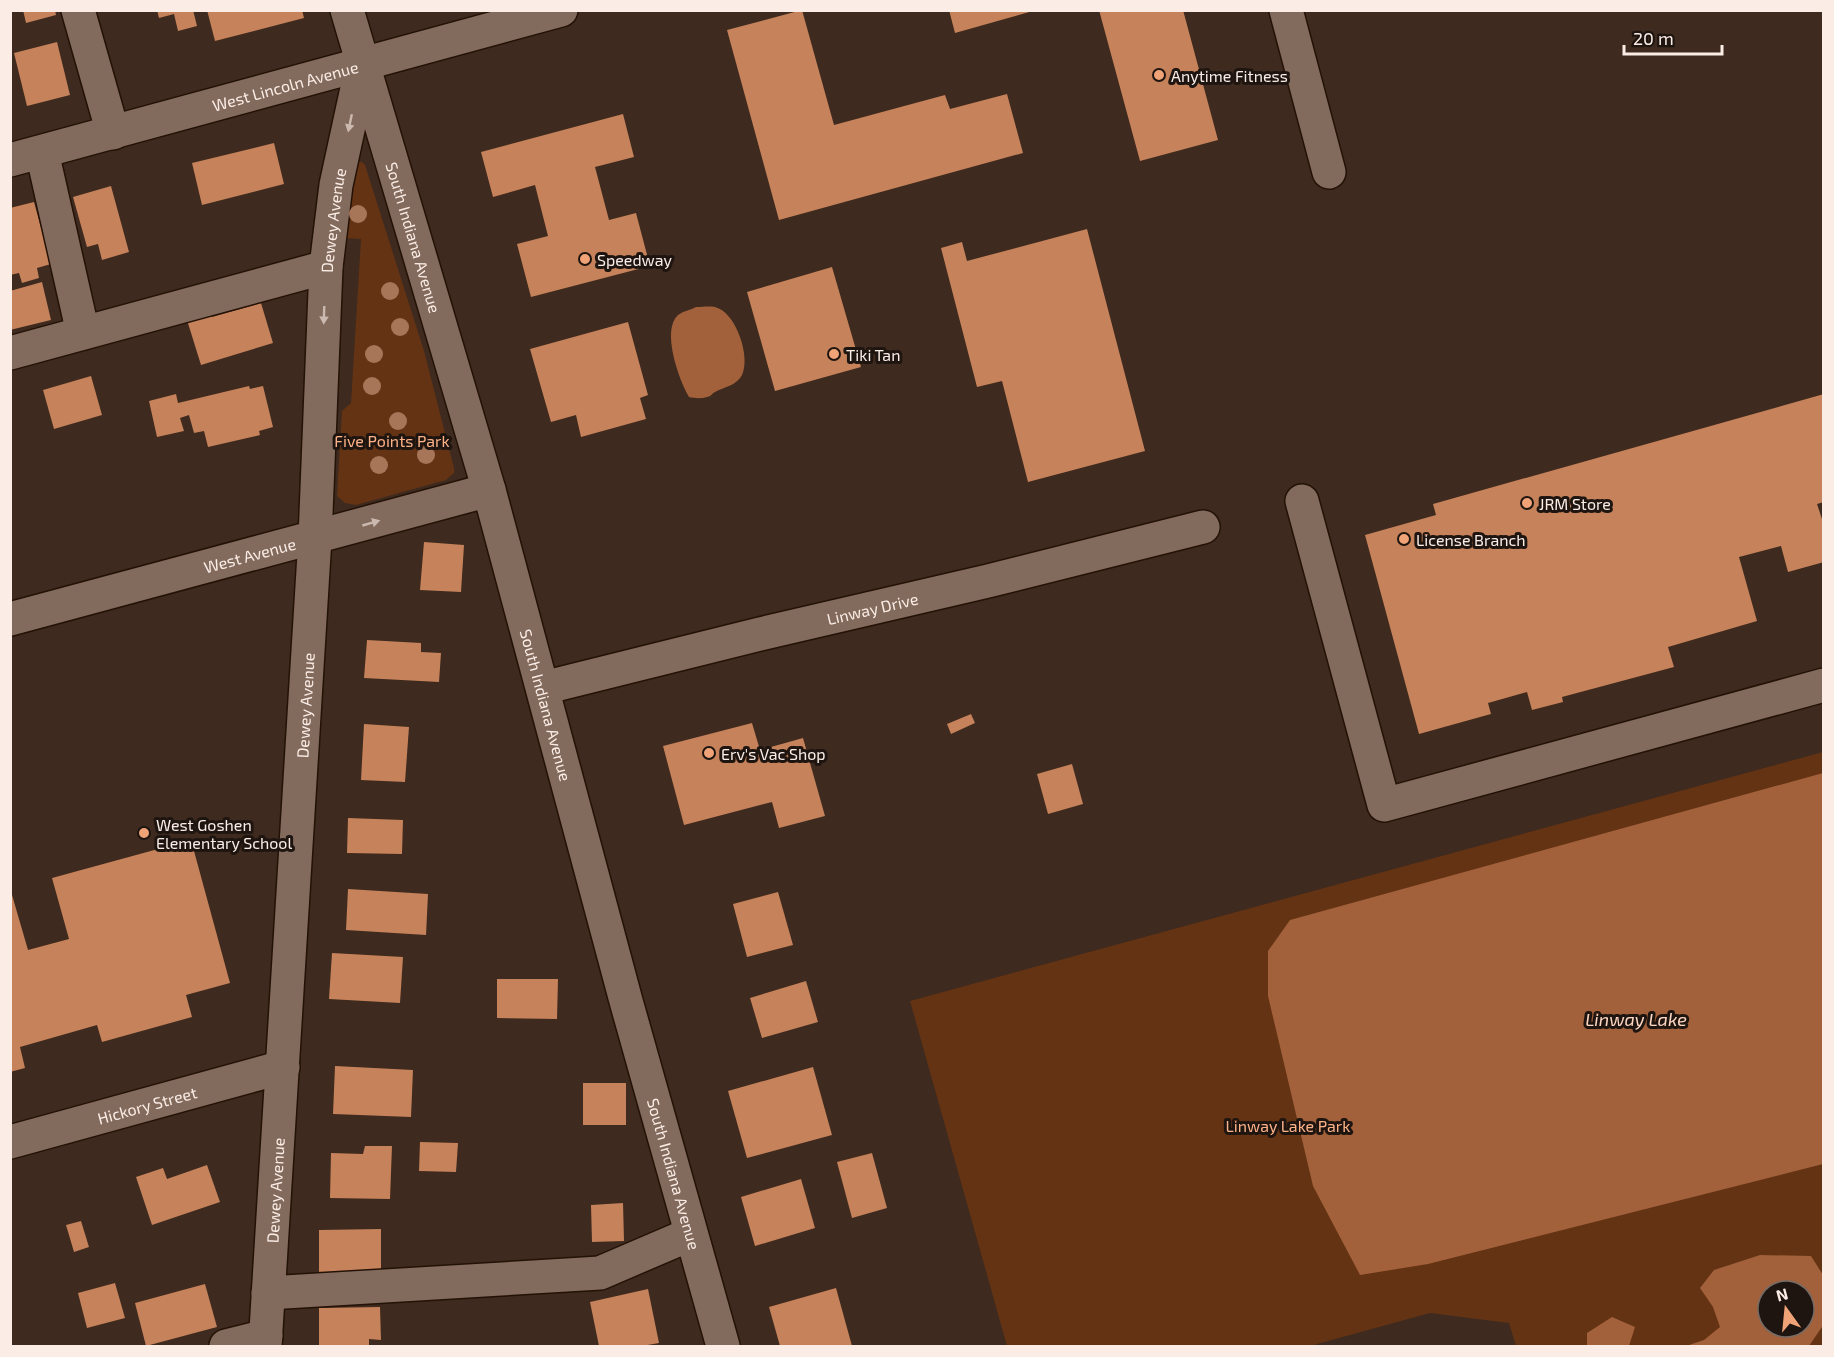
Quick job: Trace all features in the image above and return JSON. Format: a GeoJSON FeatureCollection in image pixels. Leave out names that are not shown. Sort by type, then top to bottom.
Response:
{"type":"FeatureCollection","features":[{"type":"Feature","properties":{"kind":"street"},"geometry":{"type":"LineString","coordinates":[[78,10],[113,133]]}},
{"type":"Feature","properties":{"kind":"street","name":"South Indiana Avenue"},"geometry":{"type":"LineString","coordinates":[[347,10],[489,490],[626,1001],[723,1347]]}},
{"type":"Feature","properties":{"kind":"street","name":"West Lincoln Avenue"},"geometry":{"type":"LineString","coordinates":[[10,160],[561,10]]}},
{"type":"Feature","properties":{"kind":"street"},"geometry":{"type":"LineString","coordinates":[[1286,10],[1329,172]]}},
{"type":"Feature","properties":{"kind":"street","name":"Dewey Avenue"},"geometry":{"type":"LineString","coordinates":[[265,1341],[315,538],[326,267],[336,185],[362,65]]}},
{"type":"Feature","properties":{"kind":"street"},"geometry":{"type":"LineString","coordinates":[[42,152],[83,333]]}},
{"type":"Feature","properties":{"kind":"street"},"geometry":{"type":"LineString","coordinates":[[10,353],[326,267]]}},
{"type":"Feature","properties":{"kind":"street","name":"West Avenue"},"geometry":{"type":"LineString","coordinates":[[10,619],[489,490]]}},
{"type":"Feature","properties":{"kind":"street"},"geometry":{"type":"LineString","coordinates":[[1302,501],[1384,805],[1824,685]]}},
{"type":"Feature","properties":{"kind":"street","name":"Linway Drive"},"geometry":{"type":"LineString","coordinates":[[543,688],[1203,527]]}},
{"type":"Feature","properties":{"kind":"street","name":"Hickory Street"},"geometry":{"type":"LineString","coordinates":[[10,1142],[283,1067]]}},
{"type":"Feature","properties":{"kind":"street"},"geometry":{"type":"LineString","coordinates":[[268,1293],[600,1273],[691,1234]]}},
{"type":"Feature","properties":{"kind":"street"},"geometry":{"type":"LineString","coordinates":[[226,1347],[265,1341]]}},
{"type":"Feature","properties":{"kind":"green space","name":"Five Points Park"},"geometry":{"type":"Polygon","coordinates":[[[357,162],[365,165],[424,351],[454,473],[446,480],[356,505],[345,503],[337,496],[342,411],[351,403],[361,239],[342,238],[357,162]]]}},
{"type":"Feature","properties":{"kind":"green space","name":"Linway Lake Park"},"geometry":{"type":"Polygon","coordinates":[[[1823,752],[1823,1346],[1516,1346],[1509,1323],[1430,1313],[1310,1346],[1007,1346],[910,1001],[1823,752]]]}},
{"type":"Feature","properties":{"kind":"water"},"geometry":{"type":"Polygon","coordinates":[[[696,307],[715,307],[729,317],[740,336],[745,357],[742,375],[737,382],[710,396],[700,398],[689,397],[677,368],[671,343],[673,322],[682,312],[696,307]]]}},
{"type":"Feature","properties":{"kind":"water","name":"Linway Lake"},"geometry":{"type":"Polygon","coordinates":[[[1823,773],[1823,1164],[1428,1264],[1360,1275],[1313,1186],[1268,996],[1268,951],[1290,920],[1823,773]]]}},
{"type":"Feature","properties":{"kind":"water"},"geometry":{"type":"Polygon","coordinates":[[[1760,1255],[1811,1256],[1823,1275],[1824,1324],[1816,1336],[1816,1279],[1756,1279],[1756,1339],[1814,1339],[1809,1346],[1686,1346],[1704,1340],[1720,1327],[1713,1307],[1700,1288],[1714,1270],[1760,1255]]]}},
{"type":"Feature","properties":{"kind":"water"},"geometry":{"type":"Polygon","coordinates":[[[1612,1317],[1635,1327],[1629,1346],[1587,1346],[1587,1333],[1612,1317]]]}},
{"type":"Feature","properties":{"kind":"building"},"geometry":{"type":"Polygon","coordinates":[[[23,10],[55,10],[56,15],[26,23],[23,10]]]}},
{"type":"Feature","properties":{"kind":"building"},"geometry":{"type":"Polygon","coordinates":[[[157,10],[193,10],[197,26],[178,31],[174,14],[159,18],[157,10]]]}},
{"type":"Feature","properties":{"kind":"building"},"geometry":{"type":"Polygon","coordinates":[[[207,10],[302,10],[304,18],[215,41],[207,10]]]}},
{"type":"Feature","properties":{"kind":"building"},"geometry":{"type":"Polygon","coordinates":[[[802,10],[834,125],[945,95],[950,109],[1007,94],[1023,153],[779,220],[727,30],[802,10]]]}},
{"type":"Feature","properties":{"kind":"building"},"geometry":{"type":"Polygon","coordinates":[[[949,10],[1033,10],[1033,11],[955,33],[949,10]]]}},
{"type":"Feature","properties":{"kind":"building","name":"Anytime Fitness"},"geometry":{"type":"Polygon","coordinates":[[[1099,10],[1183,10],[1218,140],[1140,161],[1099,10]]]}},
{"type":"Feature","properties":{"kind":"building"},"geometry":{"type":"Polygon","coordinates":[[[57,42],[70,95],[27,106],[14,53],[57,42]]]}},
{"type":"Feature","properties":{"kind":"building"},"geometry":{"type":"Polygon","coordinates":[[[623,114],[634,157],[595,167],[609,220],[636,213],[650,266],[531,297],[517,244],[548,236],[535,185],[493,197],[481,152],[623,114]]]}},
{"type":"Feature","properties":{"kind":"building"},"geometry":{"type":"Polygon","coordinates":[[[274,143],[284,184],[202,205],[192,163],[274,143]]]}},
{"type":"Feature","properties":{"kind":"building"},"geometry":{"type":"Polygon","coordinates":[[[111,186],[129,252],[102,260],[98,244],[87,247],[73,197],[111,186]]]}},
{"type":"Feature","properties":{"kind":"building"},"geometry":{"type":"Polygon","coordinates":[[[34,202],[51,264],[37,268],[39,278],[22,283],[19,273],[10,275],[10,208],[34,202]]]}},
{"type":"Feature","properties":{"kind":"building"},"geometry":{"type":"Polygon","coordinates":[[[1087,229],[1145,451],[1028,482],[1002,381],[977,387],[941,248],[962,242],[967,261],[1087,229]]]}},
{"type":"Feature","properties":{"kind":"building"},"geometry":{"type":"Polygon","coordinates":[[[832,267],[861,367],[775,391],[747,292],[832,267]]]}},
{"type":"Feature","properties":{"kind":"building"},"geometry":{"type":"Polygon","coordinates":[[[42,282],[51,320],[10,330],[10,291],[42,282]]]}},
{"type":"Feature","properties":{"kind":"building"},"geometry":{"type":"Polygon","coordinates":[[[261,303],[273,343],[201,365],[187,320],[211,313],[212,317],[261,303]]]}},
{"type":"Feature","properties":{"kind":"building"},"geometry":{"type":"Polygon","coordinates":[[[628,322],[648,395],[640,398],[646,419],[581,437],[576,415],[551,422],[530,349],[628,322]]]}},
{"type":"Feature","properties":{"kind":"building"},"geometry":{"type":"Polygon","coordinates":[[[91,376],[102,415],[54,429],[43,390],[91,376]]]}},
{"type":"Feature","properties":{"kind":"building"},"geometry":{"type":"Polygon","coordinates":[[[249,386],[250,389],[263,386],[273,427],[259,431],[260,435],[208,447],[204,431],[194,433],[189,415],[180,418],[184,431],[157,437],[149,401],[176,394],[178,403],[249,386]]]}},
{"type":"Feature","properties":{"kind":"building"},"geometry":{"type":"Polygon","coordinates":[[[1824,394],[1824,502],[1817,504],[1824,525],[1824,562],[1788,572],[1781,546],[1739,557],[1757,621],[1668,647],[1674,667],[1562,697],[1563,702],[1532,710],[1527,692],[1488,703],[1491,714],[1419,734],[1365,535],[1436,515],[1433,504],[1824,394]]]}},
{"type":"Feature","properties":{"kind":"building"},"geometry":{"type":"Polygon","coordinates":[[[424,542],[464,545],[461,592],[420,590],[424,542]]]}},
{"type":"Feature","properties":{"kind":"building"},"geometry":{"type":"Polygon","coordinates":[[[367,640],[421,643],[421,652],[441,653],[439,682],[364,678],[367,640]]]}},
{"type":"Feature","properties":{"kind":"building"},"geometry":{"type":"Polygon","coordinates":[[[971,714],[975,723],[951,734],[947,724],[971,714]]]}},
{"type":"Feature","properties":{"kind":"building"},"geometry":{"type":"Polygon","coordinates":[[[752,723],[760,750],[803,738],[825,816],[779,828],[772,802],[684,825],[663,746],[752,723]]]}},
{"type":"Feature","properties":{"kind":"building"},"geometry":{"type":"Polygon","coordinates":[[[364,724],[409,727],[405,782],[361,780],[364,724]]]}},
{"type":"Feature","properties":{"kind":"building"},"geometry":{"type":"Polygon","coordinates":[[[1072,764],[1083,804],[1048,814],[1037,774],[1072,764]]]}},
{"type":"Feature","properties":{"kind":"building"},"geometry":{"type":"Polygon","coordinates":[[[348,818],[403,820],[402,854],[347,853],[348,818]]]}},
{"type":"Feature","properties":{"kind":"building"},"geometry":{"type":"Polygon","coordinates":[[[191,840],[230,983],[186,995],[192,1017],[102,1042],[97,1025],[20,1047],[25,1068],[10,1072],[10,888],[28,950],[69,939],[52,878],[191,840]]]}},
{"type":"Feature","properties":{"kind":"building"},"geometry":{"type":"Polygon","coordinates":[[[348,889],[428,894],[426,935],[346,930],[348,889]]]}},
{"type":"Feature","properties":{"kind":"building"},"geometry":{"type":"Polygon","coordinates":[[[778,892],[793,945],[747,957],[733,904],[778,892]]]}},
{"type":"Feature","properties":{"kind":"building"},"geometry":{"type":"Polygon","coordinates":[[[332,953],[403,957],[400,1003],[329,999],[332,953]]]}},
{"type":"Feature","properties":{"kind":"building"},"geometry":{"type":"Polygon","coordinates":[[[497,979],[558,979],[557,1019],[497,1018],[497,979]]]}},
{"type":"Feature","properties":{"kind":"building"},"geometry":{"type":"Polygon","coordinates":[[[806,981],[818,1022],[762,1038],[750,998],[806,981]]]}},
{"type":"Feature","properties":{"kind":"building"},"geometry":{"type":"Polygon","coordinates":[[[335,1066],[413,1070],[411,1117],[333,1114],[335,1066]]]}},
{"type":"Feature","properties":{"kind":"building"},"geometry":{"type":"Polygon","coordinates":[[[813,1067],[832,1135],[747,1158],[728,1091],[813,1067]]]}},
{"type":"Feature","properties":{"kind":"building"},"geometry":{"type":"Polygon","coordinates":[[[583,1083],[626,1083],[626,1125],[583,1125],[583,1083]]]}},
{"type":"Feature","properties":{"kind":"building"},"geometry":{"type":"Polygon","coordinates":[[[420,1142],[458,1143],[456,1172],[419,1171],[420,1142]]]}},
{"type":"Feature","properties":{"kind":"building"},"geometry":{"type":"Polygon","coordinates":[[[365,1146],[392,1146],[390,1199],[330,1198],[331,1153],[363,1154],[365,1146]]]}},
{"type":"Feature","properties":{"kind":"building"},"geometry":{"type":"Polygon","coordinates":[[[872,1153],[887,1208],[852,1218],[837,1162],[872,1153]]]}},
{"type":"Feature","properties":{"kind":"building"},"geometry":{"type":"Polygon","coordinates":[[[207,1165],[220,1202],[152,1225],[136,1177],[163,1168],[167,1179],[207,1165]]]}},
{"type":"Feature","properties":{"kind":"building"},"geometry":{"type":"Polygon","coordinates":[[[801,1179],[815,1228],[755,1246],[741,1197],[801,1179]]]}},
{"type":"Feature","properties":{"kind":"building"},"geometry":{"type":"Polygon","coordinates":[[[623,1203],[624,1241],[592,1242],[591,1205],[623,1203]]]}},
{"type":"Feature","properties":{"kind":"building"},"geometry":{"type":"Polygon","coordinates":[[[81,1221],[89,1247],[74,1252],[66,1225],[81,1221]]]}},
{"type":"Feature","properties":{"kind":"building"},"geometry":{"type":"Polygon","coordinates":[[[381,1229],[381,1276],[319,1276],[319,1230],[381,1229]]]}},
{"type":"Feature","properties":{"kind":"building"},"geometry":{"type":"Polygon","coordinates":[[[115,1283],[125,1318],[87,1328],[78,1293],[115,1283]]]}},
{"type":"Feature","properties":{"kind":"building"},"geometry":{"type":"Polygon","coordinates":[[[205,1284],[217,1327],[146,1346],[135,1303],[205,1284]]]}},
{"type":"Feature","properties":{"kind":"building"},"geometry":{"type":"Polygon","coordinates":[[[836,1288],[852,1346],[780,1346],[769,1307],[836,1288]]]}},
{"type":"Feature","properties":{"kind":"building"},"geometry":{"type":"Polygon","coordinates":[[[648,1289],[659,1343],[642,1346],[599,1346],[590,1302],[648,1289]]]}},
{"type":"Feature","properties":{"kind":"building"},"geometry":{"type":"Polygon","coordinates":[[[380,1307],[381,1340],[369,1339],[369,1346],[319,1346],[319,1308],[380,1307]]]}},
{"type":"Feature","properties":{"kind":"place","name":"Anytime Fitness"},"geometry":{"type":"Point","coordinates":[1159,75]}},
{"type":"Feature","properties":{"kind":"place","name":"Speedway"},"geometry":{"type":"Point","coordinates":[585,259]}},
{"type":"Feature","properties":{"kind":"place","name":"Tiki Tan"},"geometry":{"type":"Point","coordinates":[834,354]}},
{"type":"Feature","properties":{"kind":"place","name":"JRM Store"},"geometry":{"type":"Point","coordinates":[1527,503]}},
{"type":"Feature","properties":{"kind":"place","name":"License Branch"},"geometry":{"type":"Point","coordinates":[1404,539]}},
{"type":"Feature","properties":{"kind":"place","name":"Erv's Vac Shop"},"geometry":{"type":"Point","coordinates":[709,753]}},
{"type":"Feature","properties":{"kind":"place","name":"West Goshen Elementary School"},"geometry":{"type":"Point","coordinates":[144,833]}}]}
